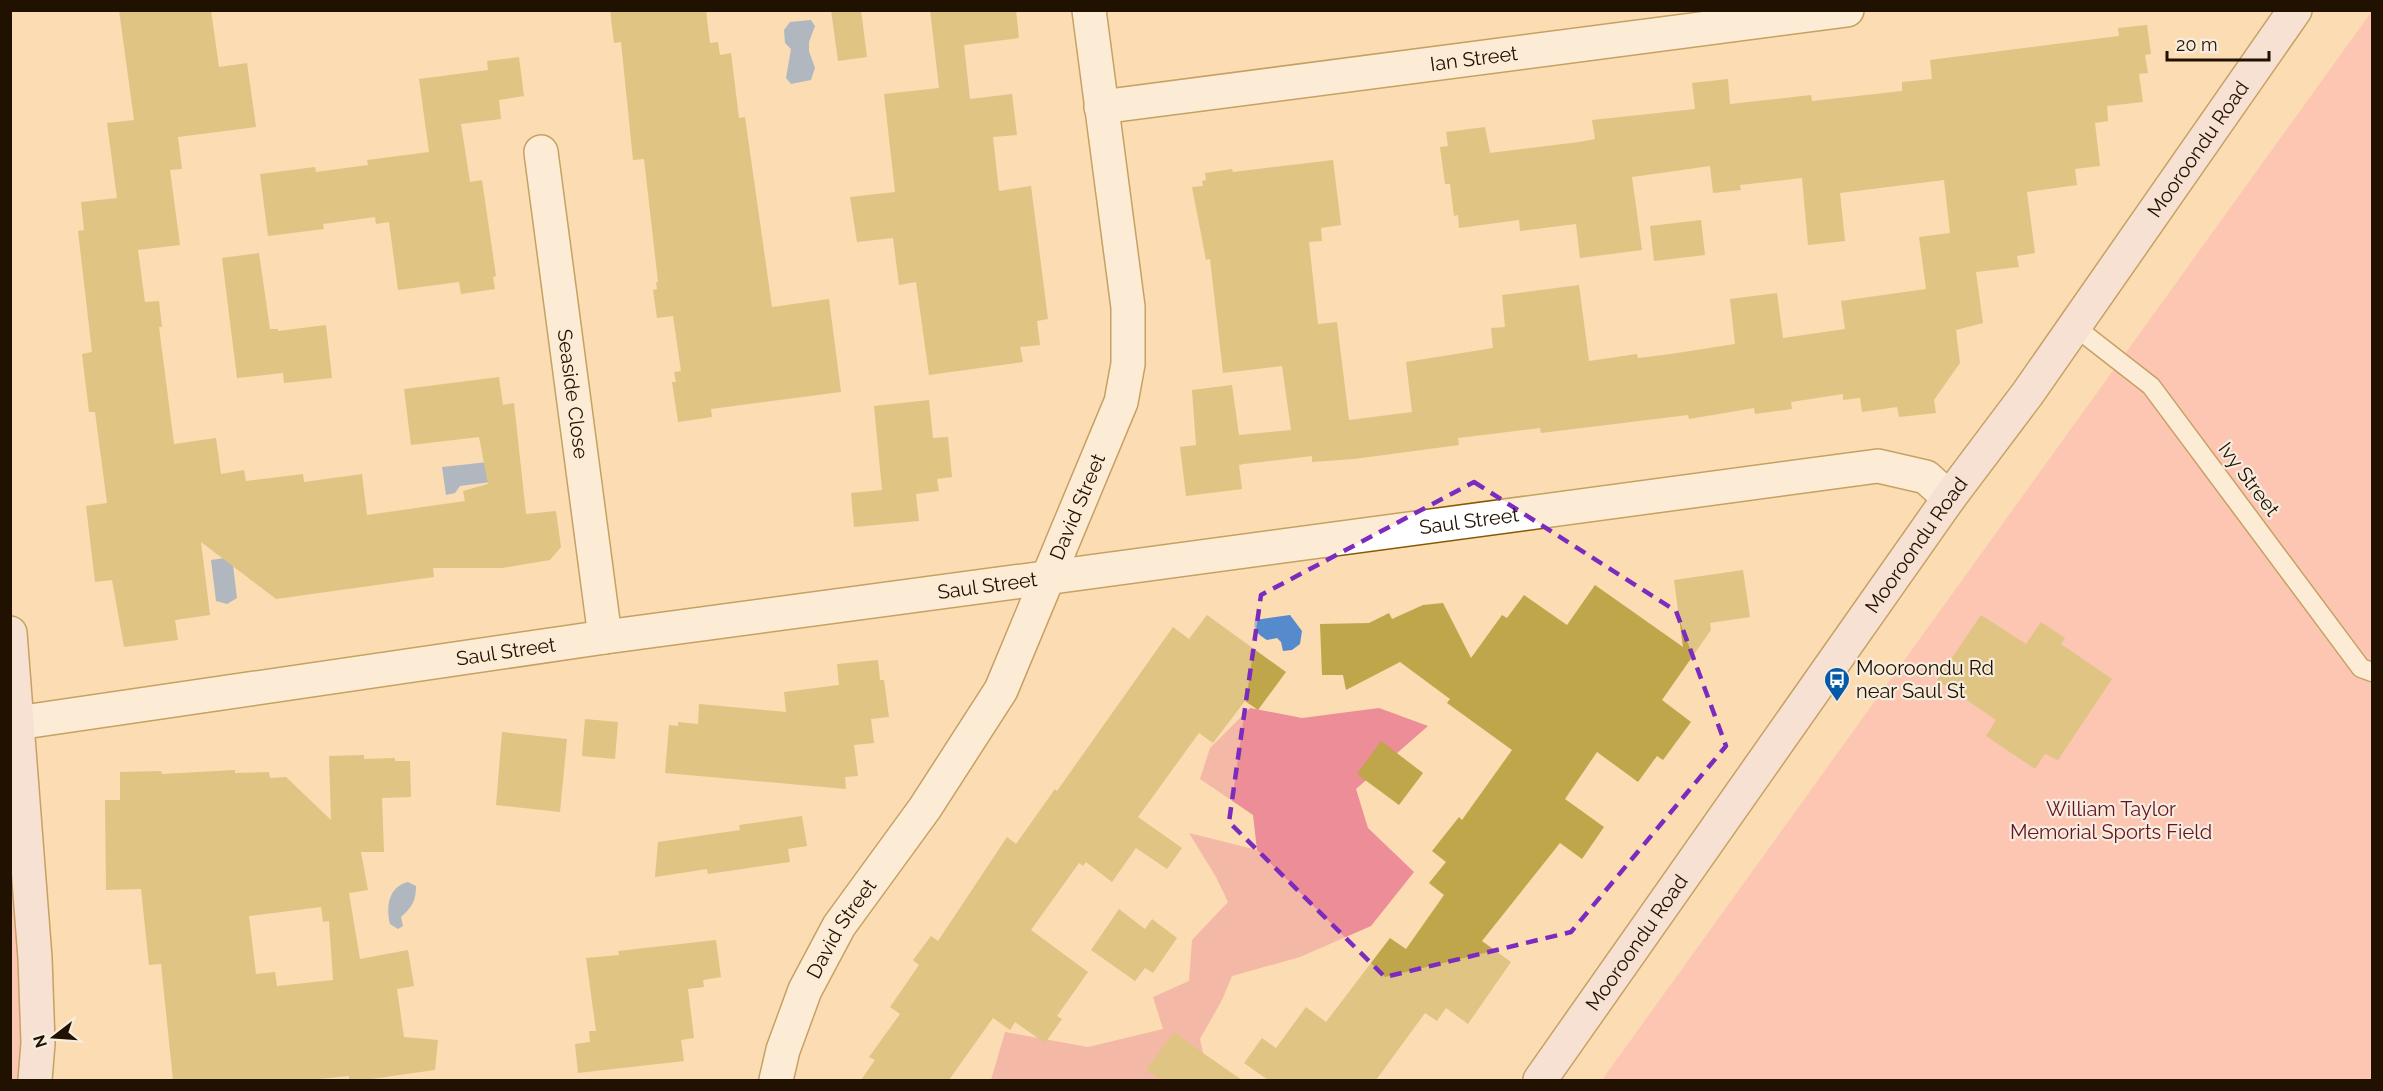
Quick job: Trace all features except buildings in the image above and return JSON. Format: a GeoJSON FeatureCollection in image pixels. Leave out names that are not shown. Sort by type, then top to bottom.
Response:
{"type":"FeatureCollection","features":[{"type":"Feature","properties":{"kind":"street","name":"David Street"},"geometry":{"type":"LineString","coordinates":[[777,1080],[783,1050],[805,990],[839,926],[925,808],[1001,690],[1050,578],[1121,402],[1128,364],[1128,307],[1089,10]]}},
{"type":"Feature","properties":{"kind":"street","name":"Ian Street"},"geometry":{"type":"LineString","coordinates":[[1101,107],[1846,10]]}},
{"type":"Feature","properties":{"kind":"street","name":"Mooroondu Road"},"geometry":{"type":"LineString","coordinates":[[1540,1080],[1949,498],[2028,393],[2295,10]]}},
{"type":"Feature","properties":{"kind":"street","name":"Seaside Close"},"geometry":{"type":"LineString","coordinates":[[541,152],[605,637]]}},
{"type":"Feature","properties":{"kind":"street","name":"Saul Street"},"geometry":{"type":"LineString","coordinates":[[17,723],[605,637],[1878,466],[1926,477],[1949,498]]}},
{"type":"Feature","properties":{"kind":"street"},"geometry":{"type":"LineString","coordinates":[[10,633],[35,958],[38,1042],[35,1080]]}},
{"type":"Feature","properties":{"kind":"lane","name":"Ivy Street"},"geometry":{"type":"LineString","coordinates":[[2074,326],[2151,386],[2361,668],[2373,672]]}},
{"type":"Feature","properties":{"kind":"highlighted area"},"geometry":{"type":"Polygon","coordinates":[[[1474,482],[1676,611],[1726,746],[1571,932],[1385,977],[1229,822],[1261,595],[1474,482]]]}},
{"type":"Feature","properties":{"kind":"green space","name":"William Taylor Memorial Sports Field"},"geometry":{"type":"Polygon","coordinates":[[[2372,11],[2372,1080],[1602,1080],[2372,11]]]}},
{"type":"Feature","properties":{"kind":"green space"},"geometry":{"type":"Polygon","coordinates":[[[10,633],[35,1080],[11,1080],[10,633]]]}},
{"type":"Feature","properties":{"kind":"shaded area"},"geometry":{"type":"Polygon","coordinates":[[[1250,708],[1302,718],[1379,708],[1428,726],[1356,789],[1368,828],[1414,872],[1371,926],[1300,957],[1232,976],[1222,1000],[1200,1039],[1209,1080],[991,1080],[1005,1032],[1088,1047],[1163,1029],[1153,997],[1189,981],[1192,940],[1228,902],[1216,877],[1189,833],[1257,850],[1253,815],[1200,779],[1210,748],[1250,708]]]}},
{"type":"Feature","properties":{"kind":"water"},"geometry":{"type":"Polygon","coordinates":[[[811,20],[815,26],[809,42],[809,51],[815,68],[811,80],[791,84],[786,78],[791,49],[785,43],[784,30],[790,22],[811,20]]]}},
{"type":"Feature","properties":{"kind":"water"},"geometry":{"type":"Polygon","coordinates":[[[488,462],[491,482],[460,486],[455,493],[446,495],[442,467],[488,462]]]}},
{"type":"Feature","properties":{"kind":"water"},"geometry":{"type":"Polygon","coordinates":[[[232,557],[237,598],[227,604],[216,601],[211,560],[232,557]]]}},
{"type":"Feature","properties":{"kind":"water"},"geometry":{"type":"Polygon","coordinates":[[[1290,615],[1302,631],[1300,644],[1292,650],[1283,651],[1281,642],[1277,638],[1267,640],[1255,629],[1255,620],[1290,615]]]}},
{"type":"Feature","properties":{"kind":"water"},"geometry":{"type":"Polygon","coordinates":[[[408,882],[416,886],[415,896],[411,907],[401,917],[403,926],[398,929],[390,924],[388,911],[390,898],[396,888],[408,882]]]}},
{"type":"Feature","properties":{"kind":"place","name":"Mooroondu Rd near Saul St"},"geometry":{"type":"Point","coordinates":[1837,703]}}]}
